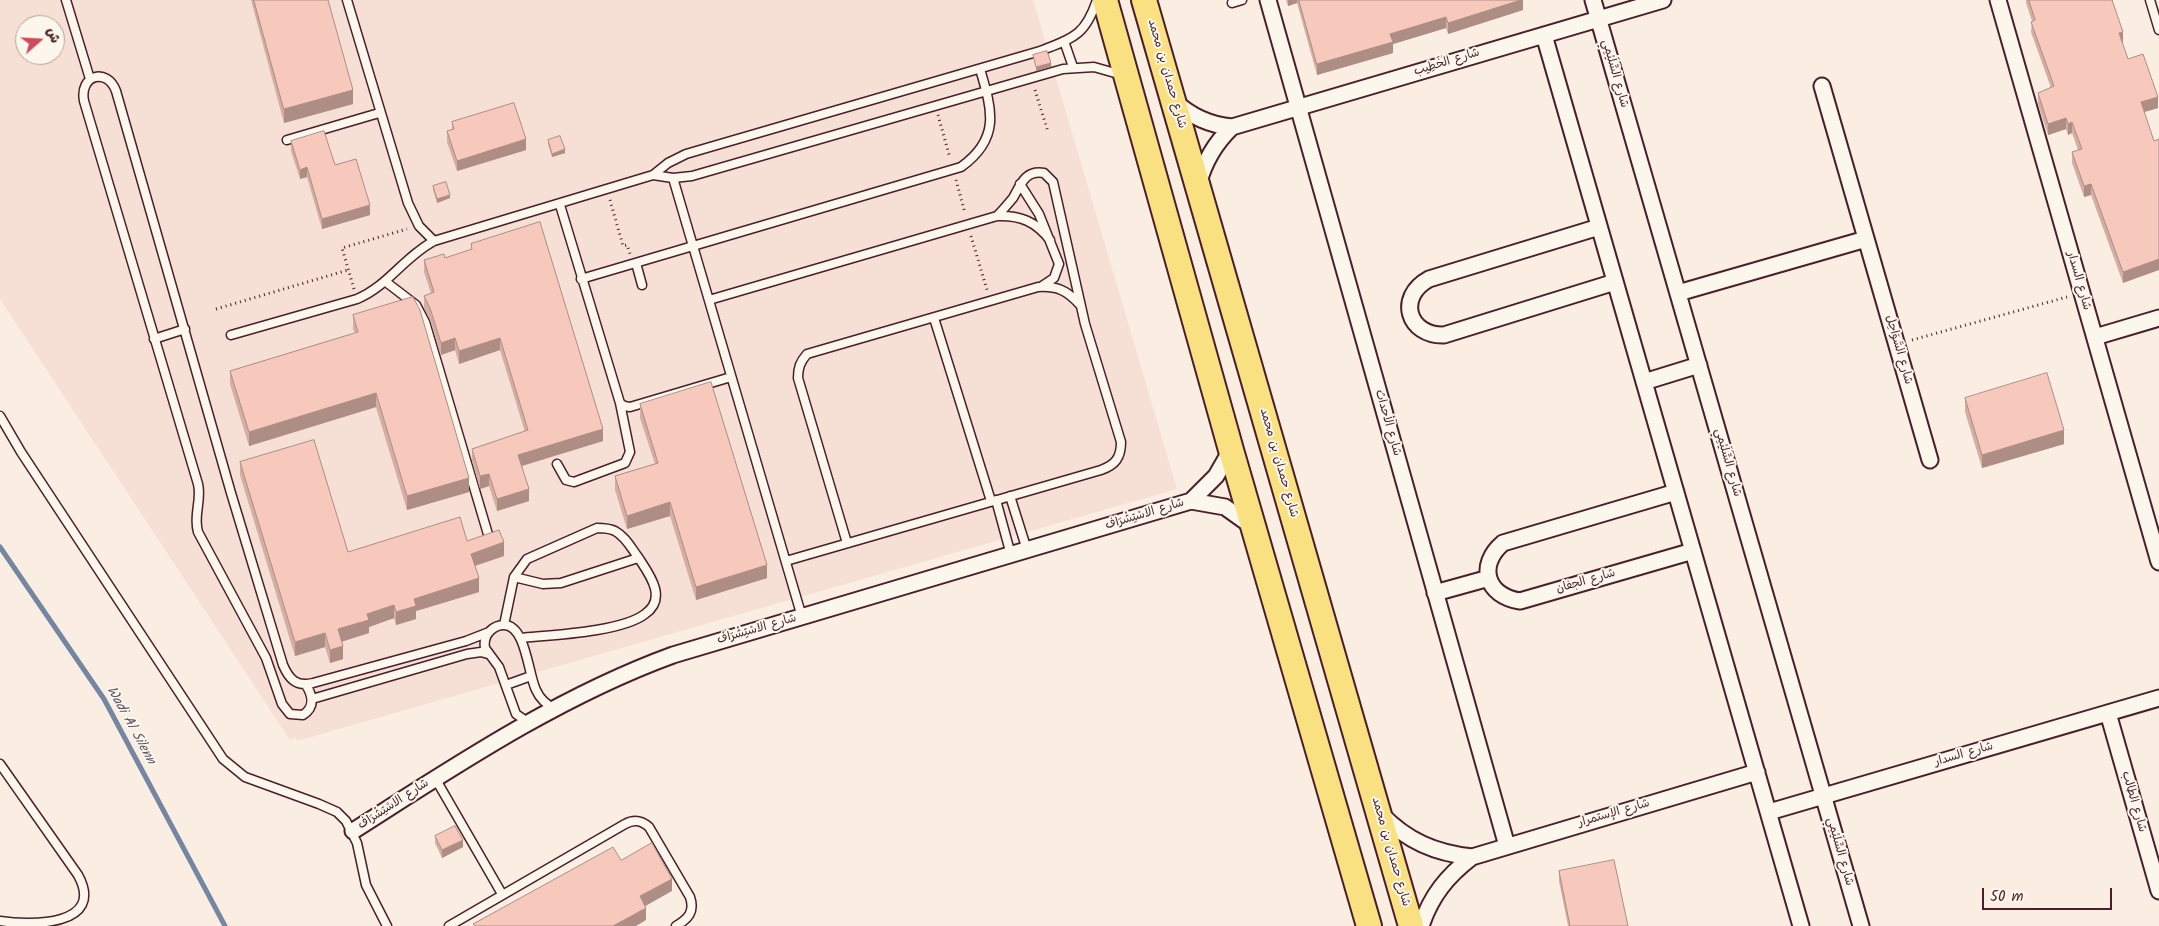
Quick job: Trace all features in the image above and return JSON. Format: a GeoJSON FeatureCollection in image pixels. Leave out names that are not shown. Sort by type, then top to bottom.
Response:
{"type":"FeatureCollection","features":[{"type":"Feature","properties":{"kind":"main road"},"geometry":{"type":"LineString","coordinates":[[1105,0],[1231,450],[1369,926]]}},
{"type":"Feature","properties":{"kind":"main road","name":"شارع حمدان بن محمد"},"geometry":{"type":"LineString","coordinates":[[1144,0],[1411,926]]}},
{"type":"Feature","properties":{"kind":"street","name":"شارع الأحداث"},"geometry":{"type":"LineString","coordinates":[[1268,0],[1507,846]]}},
{"type":"Feature","properties":{"kind":"street","name":"شارع السِّلَيْمِي"},"geometry":{"type":"LineString","coordinates":[[1593,0],[1861,926]]}},
{"type":"Feature","properties":{"kind":"street","name":"شارع الخَطِيب"},"geometry":{"type":"LineString","coordinates":[[1173,100],[1183,109],[1206,122],[1232,127],[1663,0]]}},
{"type":"Feature","properties":{"kind":"street","name":"شارع السدار"},"geometry":{"type":"LineString","coordinates":[[1998,0],[2159,562]]}},
{"type":"Feature","properties":{"kind":"street"},"geometry":{"type":"LineString","coordinates":[[1544,35],[1802,926]]}},
{"type":"Feature","properties":{"kind":"street","name":"شارع السَّوَاحِل"},"geometry":{"type":"LineString","coordinates":[[1822,86],[1930,460]]}},
{"type":"Feature","properties":{"kind":"street"},"geometry":{"type":"LineString","coordinates":[[1198,185],[1206,159],[1232,127]]}},
{"type":"Feature","properties":{"kind":"street"},"geometry":{"type":"LineString","coordinates":[[1599,227],[1429,279],[1421,283],[1412,295],[1409,304],[1411,317],[1424,332],[1444,335],[1615,282]]}},
{"type":"Feature","properties":{"kind":"street"},"geometry":{"type":"LineString","coordinates":[[1678,294],[1866,240]]}},
{"type":"Feature","properties":{"kind":"street"},"geometry":{"type":"LineString","coordinates":[[2094,337],[2159,318]]}},
{"type":"Feature","properties":{"kind":"street"},"geometry":{"type":"LineString","coordinates":[[1644,382],[1698,365]]}},
{"type":"Feature","properties":{"kind":"street","name":"شارع الاسْتِشْرَاف"},"geometry":{"type":"LineString","coordinates":[[1192,501],[1216,476],[1231,450]]}},
{"type":"Feature","properties":{"kind":"street"},"geometry":{"type":"LineString","coordinates":[[1435,593],[1489,578],[1489,560],[1494,551],[1503,543],[1676,492]]}},
{"type":"Feature","properties":{"kind":"street","name":"شارع الاسْتِشْرَاف"},"geometry":{"type":"LineString","coordinates":[[353,831],[435,778],[555,709],[618,677],[657,661],[1192,501],[1225,507],[1254,528]]}},
{"type":"Feature","properties":{"kind":"street","name":"شارع الجفان"},"geometry":{"type":"LineString","coordinates":[[1489,578],[1492,586],[1500,594],[1508,599],[1520,601],[1692,551]]}},
{"type":"Feature","properties":{"kind":"street","name":"شارع السدار"},"geometry":{"type":"LineString","coordinates":[[1769,812],[2159,698]]}},
{"type":"Feature","properties":{"kind":"street","name":"شارع الطالب"},"geometry":{"type":"LineString","coordinates":[[2108,713],[2159,891]]}},
{"type":"Feature","properties":{"kind":"street","name":"شارع الإستمرار"},"geometry":{"type":"LineString","coordinates":[[1378,811],[1393,826],[1416,842],[1450,855],[1472,856],[1757,772]]}},
{"type":"Feature","properties":{"kind":"street","name":"شارع الإستمرار"},"geometry":{"type":"LineString","coordinates":[[1421,926],[1429,905],[1440,886],[1454,870],[1472,856]]}},
{"type":"Feature","properties":{"kind":"lane"},"geometry":{"type":"LineString","coordinates":[[66,0],[90,79]]}},
{"type":"Feature","properties":{"kind":"lane"},"geometry":{"type":"LineString","coordinates":[[347,0],[379,113],[408,203],[419,226],[434,241]]}},
{"type":"Feature","properties":{"kind":"lane"},"geometry":{"type":"LineString","coordinates":[[231,335],[372,293],[386,282],[408,258],[420,248],[434,241],[560,205],[653,175],[668,163],[686,154],[1040,51],[1077,36],[1087,24],[1096,0]]}},
{"type":"Feature","properties":{"kind":"lane"},"geometry":{"type":"LineString","coordinates":[[1232,3],[1242,0]]}},
{"type":"Feature","properties":{"kind":"lane"},"geometry":{"type":"LineString","coordinates":[[2150,0],[2159,30]]}},
{"type":"Feature","properties":{"kind":"lane"},"geometry":{"type":"LineString","coordinates":[[1064,41],[1073,67]]}},
{"type":"Feature","properties":{"kind":"lane"},"geometry":{"type":"LineString","coordinates":[[653,175],[673,178],[692,176],[1032,77],[1073,67],[1094,67],[1108,70],[1127,78]]}},
{"type":"Feature","properties":{"kind":"lane"},"geometry":{"type":"LineString","coordinates":[[581,279],[953,170],[975,155],[985,139],[991,112],[980,69]]}},
{"type":"Feature","properties":{"kind":"lane"},"geometry":{"type":"LineString","coordinates":[[306,685],[312,700],[308,711],[303,715],[290,714],[282,704],[266,658],[198,532],[196,519],[200,498],[198,484],[82,92],[84,84],[98,76],[107,78],[113,83],[231,493],[287,674],[295,682],[306,685],[457,643],[504,625],[514,628],[521,638],[531,676],[542,699],[555,709]]}},
{"type":"Feature","properties":{"kind":"lane"},"geometry":{"type":"LineString","coordinates":[[287,140],[379,113]]}},
{"type":"Feature","properties":{"kind":"lane"},"geometry":{"type":"LineString","coordinates":[[786,561],[1110,467],[1117,460],[1121,452],[1121,442],[1080,306],[1053,182],[1049,177],[1038,172],[1025,177],[1011,200],[998,216]]}},
{"type":"Feature","properties":{"kind":"lane"},"geometry":{"type":"LineString","coordinates":[[673,178],[802,617]]}},
{"type":"Feature","properties":{"kind":"lane"},"geometry":{"type":"LineString","coordinates":[[1020,184],[1032,200],[1059,264],[1054,278],[1038,288]]}},
{"type":"Feature","properties":{"kind":"lane"},"geometry":{"type":"LineString","coordinates":[[557,464],[563,477],[569,482],[577,481],[624,463],[630,452],[620,402],[560,205]]}},
{"type":"Feature","properties":{"kind":"lane"},"geometry":{"type":"LineString","coordinates":[[709,300],[998,216],[1022,218],[1038,227],[1050,240]]}},
{"type":"Feature","properties":{"kind":"lane"},"geometry":{"type":"LineString","coordinates":[[634,263],[642,285]]}},
{"type":"Feature","properties":{"kind":"lane"},"geometry":{"type":"LineString","coordinates":[[386,282],[416,305],[425,322],[490,541]]}},
{"type":"Feature","properties":{"kind":"lane"},"geometry":{"type":"LineString","coordinates":[[847,543],[798,378],[798,369],[806,354],[814,350],[1038,288],[1050,286],[1066,291],[1080,306]]}},
{"type":"Feature","properties":{"kind":"lane"},"geometry":{"type":"LineString","coordinates":[[934,318],[1012,554]]}},
{"type":"Feature","properties":{"kind":"lane"},"geometry":{"type":"LineString","coordinates":[[154,339],[185,329]]}},
{"type":"Feature","properties":{"kind":"lane"},"geometry":{"type":"LineString","coordinates":[[620,402],[630,407],[731,377]]}},
{"type":"Feature","properties":{"kind":"lane"},"geometry":{"type":"LineString","coordinates":[[0,416],[21,452],[223,759],[236,771],[254,781],[337,812],[346,821],[353,831],[366,885],[387,926]]}},
{"type":"Feature","properties":{"kind":"lane"},"geometry":{"type":"LineString","coordinates":[[1010,496],[1027,550]]}},
{"type":"Feature","properties":{"kind":"lane"},"geometry":{"type":"LineString","coordinates":[[504,625],[514,577],[527,559],[597,528],[606,528],[621,535],[655,584],[656,595],[653,605],[646,614],[637,619],[605,628],[521,638]]}},
{"type":"Feature","properties":{"kind":"lane"},"geometry":{"type":"LineString","coordinates":[[514,577],[544,584],[561,583],[638,558]]}},
{"type":"Feature","properties":{"kind":"lane"},"geometry":{"type":"LineString","coordinates":[[489,632],[484,643],[488,654],[499,667],[516,714],[529,724]]}},
{"type":"Feature","properties":{"kind":"lane"},"geometry":{"type":"LineString","coordinates":[[312,700],[474,652],[488,654]]}},
{"type":"Feature","properties":{"kind":"lane"},"geometry":{"type":"LineString","coordinates":[[273,680],[287,674]]}},
{"type":"Feature","properties":{"kind":"lane"},"geometry":{"type":"LineString","coordinates":[[506,685],[531,676]]}},
{"type":"Feature","properties":{"kind":"lane"},"geometry":{"type":"LineString","coordinates":[[0,764],[78,875],[84,890],[81,906],[76,914],[58,923],[26,925],[0,921]]}},
{"type":"Feature","properties":{"kind":"lane"},"geometry":{"type":"LineString","coordinates":[[435,778],[502,894]]}},
{"type":"Feature","properties":{"kind":"lane"},"geometry":{"type":"LineString","coordinates":[[449,926],[629,821],[639,821],[649,827],[690,897],[691,912],[685,921],[676,926]]}},
{"type":"Feature","properties":{"kind":"path"},"geometry":{"type":"LineString","coordinates":[[1032,77],[1048,132]]}},
{"type":"Feature","properties":{"kind":"path"},"geometry":{"type":"LineString","coordinates":[[935,106],[990,301]]}},
{"type":"Feature","properties":{"kind":"path"},"geometry":{"type":"LineString","coordinates":[[607,190],[623,246],[627,245],[634,263]]}},
{"type":"Feature","properties":{"kind":"path"},"geometry":{"type":"LineString","coordinates":[[357,299],[342,248],[419,226]]}},
{"type":"Feature","properties":{"kind":"path"},"geometry":{"type":"LineString","coordinates":[[216,309],[348,270]]}},
{"type":"Feature","properties":{"kind":"path"},"geometry":{"type":"LineString","coordinates":[[1897,344],[2082,293]]}},
{"type":"Feature","properties":{"kind":"shaded area"},"geometry":{"type":"Polygon","coordinates":[[[0,0],[1033,0],[1177,489],[297,741],[296,737],[290,740],[0,299],[0,0]]]}},
{"type":"Feature","properties":{"kind":"building"},"geometry":{"type":"Polygon","coordinates":[[[254,0],[328,0],[353,90],[284,109],[254,0]]]}},
{"type":"Feature","properties":{"kind":"building"},"geometry":{"type":"Polygon","coordinates":[[[1299,0],[1521,0],[1448,23],[1446,17],[1390,34],[1393,42],[1317,64],[1299,0]]]}},
{"type":"Feature","properties":{"kind":"building"},"geometry":{"type":"Polygon","coordinates":[[[2029,0],[2112,0],[2123,32],[2119,33],[2128,59],[2143,54],[2158,97],[2141,102],[2154,141],[2159,139],[2159,259],[2123,272],[2091,184],[2084,186],[2072,152],[2082,149],[2072,122],[2068,124],[2066,118],[2048,124],[2038,93],[2054,86],[2031,22],[2035,20],[2029,0]]]}},
{"type":"Feature","properties":{"kind":"building"},"geometry":{"type":"Polygon","coordinates":[[[1047,51],[1051,63],[1036,67],[1033,55],[1047,51]]]}},
{"type":"Feature","properties":{"kind":"building"},"geometry":{"type":"Polygon","coordinates":[[[514,103],[526,139],[457,161],[447,131],[454,129],[452,122],[514,103]]]}},
{"type":"Feature","properties":{"kind":"building"},"geometry":{"type":"Polygon","coordinates":[[[324,131],[335,165],[356,159],[370,205],[322,219],[307,167],[300,170],[291,141],[324,131]]]}},
{"type":"Feature","properties":{"kind":"building"},"geometry":{"type":"Polygon","coordinates":[[[560,136],[565,149],[552,154],[548,140],[560,136]]]}},
{"type":"Feature","properties":{"kind":"building"},"geometry":{"type":"Polygon","coordinates":[[[446,182],[450,195],[437,199],[433,186],[446,182]]]}},
{"type":"Feature","properties":{"kind":"building"},"geometry":{"type":"Polygon","coordinates":[[[540,222],[603,429],[518,455],[529,489],[497,499],[489,474],[480,476],[472,449],[528,430],[500,338],[459,351],[455,338],[441,343],[430,308],[424,296],[434,292],[424,260],[444,254],[445,258],[472,249],[471,244],[540,222]]]}},
{"type":"Feature","properties":{"kind":"building"},"geometry":{"type":"Polygon","coordinates":[[[413,297],[420,310],[469,478],[407,496],[376,393],[249,432],[230,371],[358,332],[353,315],[413,297]]]}},
{"type":"Feature","properties":{"kind":"building"},"geometry":{"type":"Polygon","coordinates":[[[2047,373],[2064,430],[1982,455],[1965,398],[2047,373]]]}},
{"type":"Feature","properties":{"kind":"building"},"geometry":{"type":"Polygon","coordinates":[[[711,382],[767,565],[696,587],[670,502],[627,516],[615,476],[658,463],[640,404],[711,382]]]}},
{"type":"Feature","properties":{"kind":"building"},"geometry":{"type":"Polygon","coordinates":[[[314,440],[348,552],[460,517],[467,541],[499,530],[504,542],[471,554],[479,578],[414,599],[416,606],[396,612],[394,605],[367,614],[369,620],[338,629],[343,646],[330,650],[325,633],[295,642],[240,462],[314,440]]]}},
{"type":"Feature","properties":{"kind":"building"},"geometry":{"type":"Polygon","coordinates":[[[455,826],[463,840],[442,850],[435,836],[455,826]]]}},
{"type":"Feature","properties":{"kind":"building"},"geometry":{"type":"Polygon","coordinates":[[[652,843],[672,879],[640,896],[646,908],[613,926],[475,926],[473,924],[613,847],[621,860],[652,843]]]}},
{"type":"Feature","properties":{"kind":"building"},"geometry":{"type":"Polygon","coordinates":[[[1614,860],[1628,926],[1570,926],[1559,871],[1614,860]]]}},
{"type":"Feature","properties":{"kind":"waterway","name":"Wadi Al Silenn"},"geometry":{"type":"LineString","coordinates":[[0,547],[104,699],[225,926]]}}]}
